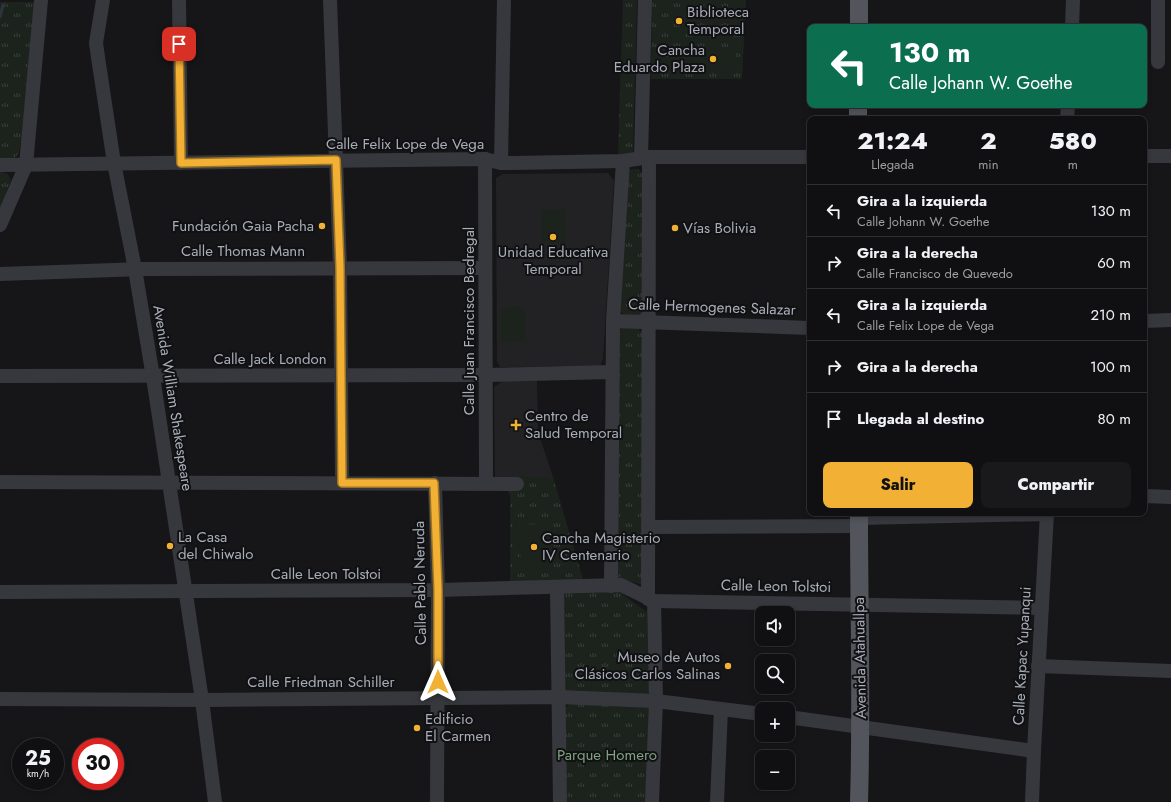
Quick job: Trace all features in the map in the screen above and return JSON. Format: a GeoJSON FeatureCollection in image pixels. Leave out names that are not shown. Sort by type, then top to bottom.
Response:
{"type":"FeatureCollection","features":[{"type":"Feature","properties":{"kind":"main road"},"geometry":{"type":"LineString","coordinates":[[859,0],[859,24]]}},
{"type":"Feature","properties":{"kind":"main road","name":"Avenida Atahuallpa"},"geometry":{"type":"LineString","coordinates":[[859,519],[859,604],[862,726],[859,802]]}},
{"type":"Feature","properties":{"kind":"street"},"geometry":{"type":"LineString","coordinates":[[0,225],[26,165],[41,0]]}},
{"type":"Feature","properties":{"kind":"street","name":"Avenida William Shakespeare"},"geometry":{"type":"LineString","coordinates":[[103,0],[96,44],[114,163],[135,269],[153,377],[184,592],[202,700],[215,802]]}},
{"type":"Feature","properties":{"kind":"street"},"geometry":{"type":"LineString","coordinates":[[179,0],[181,163]]}},
{"type":"Feature","properties":{"kind":"street"},"geometry":{"type":"LineString","coordinates":[[330,0],[340,267],[342,483]]}},
{"type":"Feature","properties":{"kind":"street"},"geometry":{"type":"LineString","coordinates":[[501,163],[504,0]]}},
{"type":"Feature","properties":{"kind":"street"},"geometry":{"type":"LineString","coordinates":[[645,0],[645,157],[649,322],[648,526],[656,701],[652,802]]}},
{"type":"Feature","properties":{"kind":"street"},"geometry":{"type":"LineString","coordinates":[[1072,24],[1073,0]]}},
{"type":"Feature","properties":{"kind":"street"},"geometry":{"type":"LineString","coordinates":[[1158,0],[1158,62]]}},
{"type":"Feature","properties":{"kind":"street"},"geometry":{"type":"LineString","coordinates":[[1147,156],[1171,156]]}},
{"type":"Feature","properties":{"kind":"street","name":"Calle Felix Lope de Vega"},"geometry":{"type":"LineString","coordinates":[[0,165],[485,159],[501,163],[624,161],[645,157],[807,157]]}},
{"type":"Feature","properties":{"kind":"street","name":"Calle Juan Francisco Bedregal"},"geometry":{"type":"LineString","coordinates":[[485,159],[486,482]]}},
{"type":"Feature","properties":{"kind":"street"},"geometry":{"type":"LineString","coordinates":[[611,586],[612,372],[624,161]]}},
{"type":"Feature","properties":{"kind":"street","name":"Calle Thomas Mann"},"geometry":{"type":"LineString","coordinates":[[0,274],[135,269],[340,267],[486,268]]}},
{"type":"Feature","properties":{"kind":"street"},"geometry":{"type":"LineString","coordinates":[[1147,321],[1171,320]]}},
{"type":"Feature","properties":{"kind":"street","name":"Calle Hermogenes Salazar"},"geometry":{"type":"LineString","coordinates":[[614,321],[807,328]]}},
{"type":"Feature","properties":{"kind":"street","name":"Calle Jack London"},"geometry":{"type":"LineString","coordinates":[[0,376],[153,377],[486,375],[612,372]]}},
{"type":"Feature","properties":{"kind":"street"},"geometry":{"type":"LineString","coordinates":[[0,482],[169,484],[486,482],[517,484]]}},
{"type":"Feature","properties":{"kind":"street","name":"Calle Pablo Neruda"},"geometry":{"type":"LineString","coordinates":[[434,483],[438,590],[437,802]]}},
{"type":"Feature","properties":{"kind":"street"},"geometry":{"type":"LineString","coordinates":[[1147,496],[1171,498]]}},
{"type":"Feature","properties":{"kind":"street"},"geometry":{"type":"LineString","coordinates":[[648,526],[859,519],[900,516]]}},
{"type":"Feature","properties":{"kind":"street","name":"Calle Kapac Yupanqui"},"geometry":{"type":"LineString","coordinates":[[1032,802],[1047,516]]}},
{"type":"Feature","properties":{"kind":"street","name":"Calle Leon Tolstoi"},"geometry":{"type":"LineString","coordinates":[[0,592],[438,590],[557,588],[621,585],[651,600],[1042,608]]}},
{"type":"Feature","properties":{"kind":"street"},"geometry":{"type":"LineString","coordinates":[[557,588],[560,802]]}},
{"type":"Feature","properties":{"kind":"street"},"geometry":{"type":"LineString","coordinates":[[1038,666],[1171,671]]}},
{"type":"Feature","properties":{"kind":"street","name":"Calle Friedman Schiller"},"geometry":{"type":"LineString","coordinates":[[0,699],[202,700],[558,697],[656,701],[755,713]]}},
{"type":"Feature","properties":{"kind":"street"},"geometry":{"type":"LineString","coordinates":[[717,802],[721,709]]}},
{"type":"Feature","properties":{"kind":"street"},"geometry":{"type":"LineString","coordinates":[[795,718],[1034,751]]}},
{"type":"Feature","properties":{"kind":"shaded area","name":"Unidad Educativa Temporal"},"geometry":{"type":"Polygon","coordinates":[[[608,173],[614,181],[603,359],[600,366],[500,367],[497,361],[496,178],[503,174],[608,173]]]}},
{"type":"Feature","properties":{"kind":"shaded area","name":"Centro de Salud Temporal"},"geometry":{"type":"Polygon","coordinates":[[[537,380],[538,432],[553,477],[495,477],[494,387],[503,381],[537,380]]]}},
{"type":"Feature","properties":{"kind":"green space"},"geometry":{"type":"Polygon","coordinates":[[[623,0],[637,0],[633,153],[618,155],[623,0]]]}},
{"type":"Feature","properties":{"kind":"green space"},"geometry":{"type":"Polygon","coordinates":[[[652,0],[746,0],[742,79],[651,79],[652,0]]]}},
{"type":"Feature","properties":{"kind":"green space"},"geometry":{"type":"Polygon","coordinates":[[[0,2],[35,2],[40,10],[19,153],[14,159],[0,160],[0,2]]]}},
{"type":"Feature","properties":{"kind":"green space","name":"Cancha Eduardo Plaza"},"geometry":{"type":"Polygon","coordinates":[[[690,47],[736,47],[735,72],[690,72],[690,47]]]}},
{"type":"Feature","properties":{"kind":"green space"},"geometry":{"type":"Polygon","coordinates":[[[632,169],[639,169],[642,174],[646,314],[639,316],[629,316],[620,312],[628,171],[632,169]]]}},
{"type":"Feature","properties":{"kind":"green space"},"geometry":{"type":"Polygon","coordinates":[[[0,172],[7,174],[11,180],[0,210],[0,172]]]}},
{"type":"Feature","properties":{"kind":"green space"},"geometry":{"type":"Polygon","coordinates":[[[565,209],[566,243],[542,243],[541,210],[565,209]]]}},
{"type":"Feature","properties":{"kind":"green space"},"geometry":{"type":"Polygon","coordinates":[[[525,307],[525,341],[501,342],[501,308],[525,307]]]}},
{"type":"Feature","properties":{"kind":"green space"},"geometry":{"type":"Polygon","coordinates":[[[622,327],[638,328],[643,335],[643,585],[616,577],[617,332],[622,327]]]}},
{"type":"Feature","properties":{"kind":"green space"},"geometry":{"type":"Polygon","coordinates":[[[510,477],[553,477],[584,583],[510,583],[510,495],[507,490],[510,477]]]}},
{"type":"Feature","properties":{"kind":"green space","name":"Cancha Magisterio IV Centenario"},"geometry":{"type":"Polygon","coordinates":[[[544,523],[550,567],[523,571],[516,527],[544,523]]]}},
{"type":"Feature","properties":{"kind":"green space"},"geometry":{"type":"Polygon","coordinates":[[[618,591],[647,612],[648,694],[567,693],[564,689],[562,597],[565,593],[618,591]]]}},
{"type":"Feature","properties":{"kind":"green space","name":"Parque Homero"},"geometry":{"type":"Polygon","coordinates":[[[570,704],[649,705],[647,802],[566,802],[565,708],[570,704]]]}},
{"type":"Feature","properties":{"kind":"waterway"},"geometry":{"type":"LineString","coordinates":[[0,17],[3,5]]}},
{"type":"Feature","properties":{"kind":"place","name":"Biblioteca Temporal"},"geometry":{"type":"Point","coordinates":[679,21]}},
{"type":"Feature","properties":{"kind":"place","name":"Cancha Eduardo Plaza"},"geometry":{"type":"Point","coordinates":[713,59]}},
{"type":"Feature","properties":{"kind":"place","name":"Fundación Gaia Pacha"},"geometry":{"type":"Point","coordinates":[322,226]}},
{"type":"Feature","properties":{"kind":"place","name":"Vías Bolivia"},"geometry":{"type":"Point","coordinates":[675,228]}},
{"type":"Feature","properties":{"kind":"place","name":"Unidad Educativa Temporal"},"geometry":{"type":"Point","coordinates":[553,237]}},
{"type":"Feature","properties":{"kind":"place","name":"Centro de Salud Temporal"},"geometry":{"type":"Point","coordinates":[516,425]}},
{"type":"Feature","properties":{"kind":"place","name":"La Casa del Chiwalo"},"geometry":{"type":"Point","coordinates":[170,546]}},
{"type":"Feature","properties":{"kind":"place","name":"Cancha Magisterio IV Centenario"},"geometry":{"type":"Point","coordinates":[534,547]}},
{"type":"Feature","properties":{"kind":"place","name":"Museo de Autos Clásicos Carlos Salinas"},"geometry":{"type":"Point","coordinates":[728,666]}},
{"type":"Feature","properties":{"kind":"place","name":"Edificio El Carmen"},"geometry":{"type":"Point","coordinates":[417,728]}},
{"type":"Feature","properties":{"kind":"route"},"geometry":{"type":"LineString","coordinates":[[179,44],[181,163],[336,160],[340,267],[342,483],[434,483],[438,590],[438,682]]}}]}
